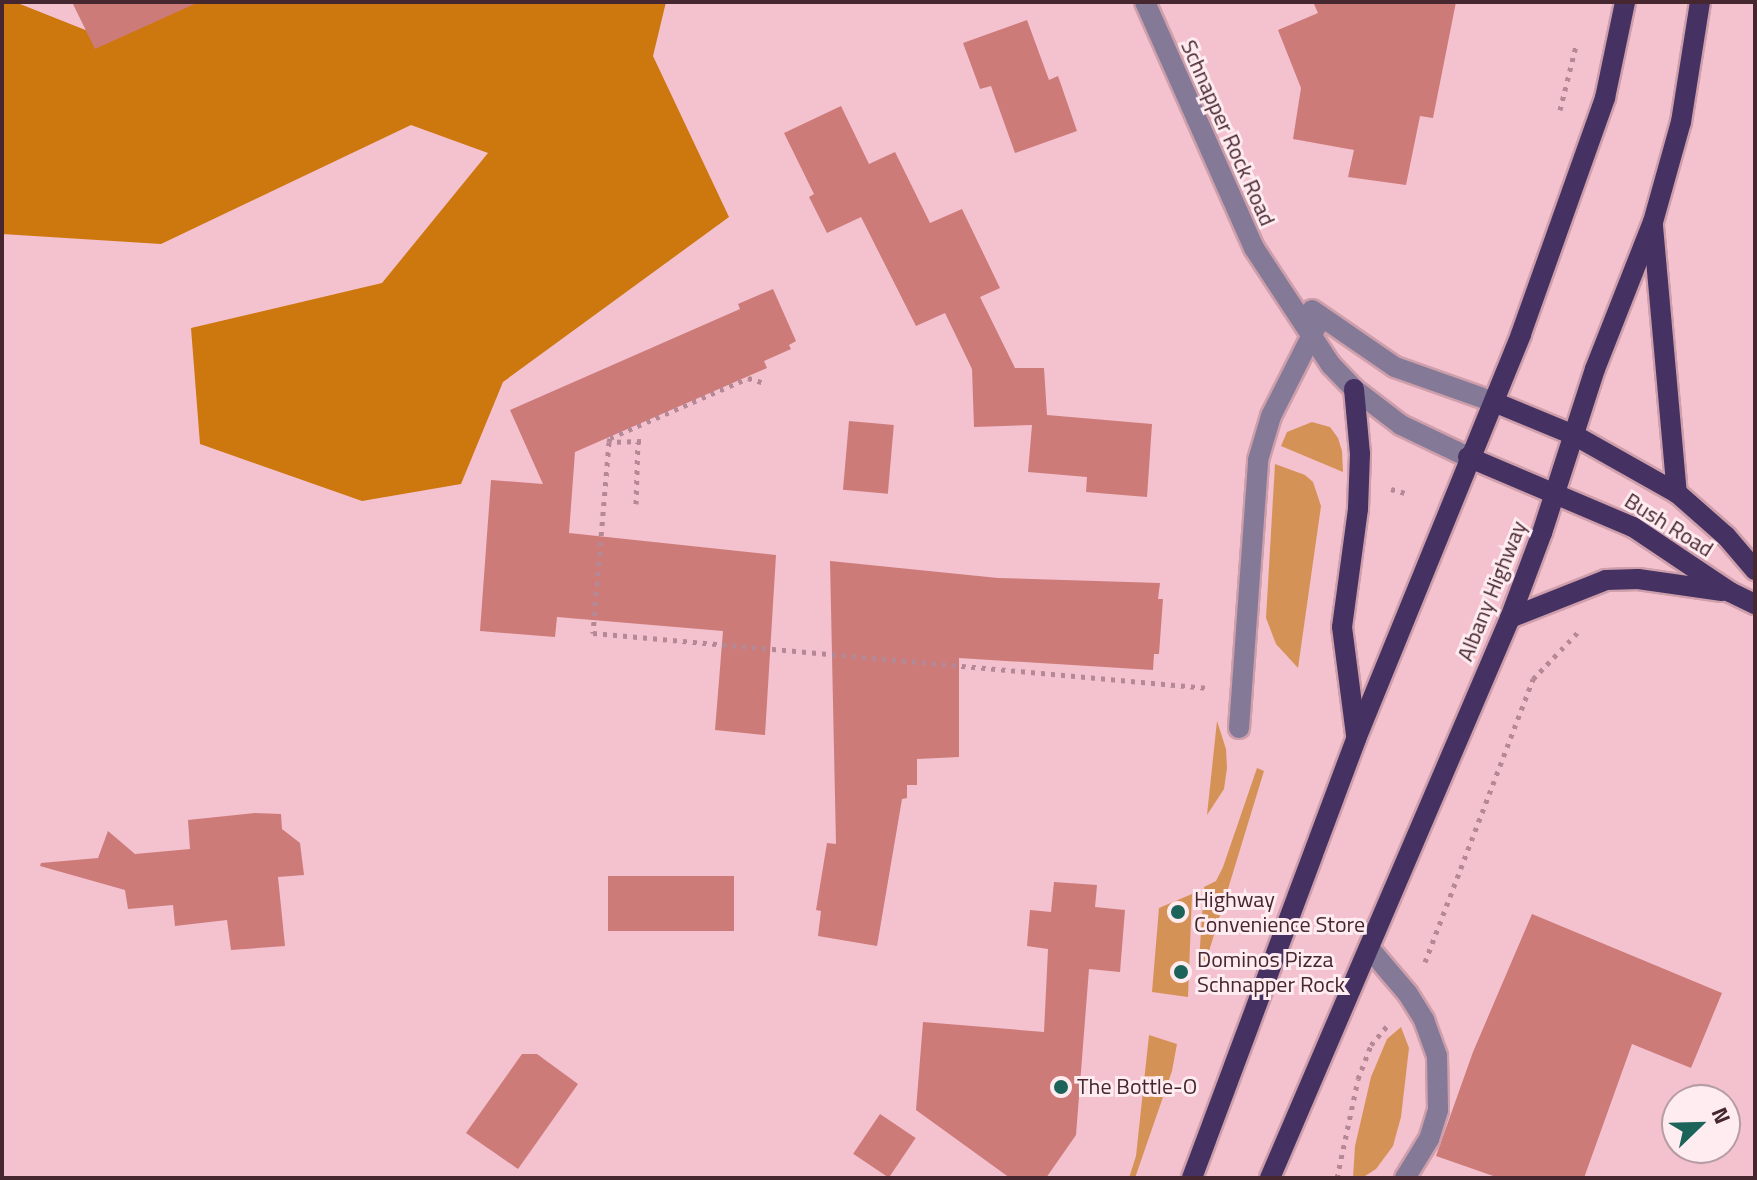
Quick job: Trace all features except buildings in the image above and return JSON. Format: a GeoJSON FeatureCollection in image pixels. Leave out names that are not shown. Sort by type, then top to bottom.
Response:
{"type":"FeatureCollection","features":[{"type":"Feature","properties":{"kind":"main road"},"geometry":{"type":"LineString","coordinates":[[1192,1178],[1356,739],[1468,457],[1494,402],[1605,98],[1625,2]]}},
{"type":"Feature","properties":{"kind":"main road","name":"Albany Highway"},"geometry":{"type":"LineString","coordinates":[[1273,1171],[1510,618],[1595,369],[1653,222],[1681,122],[1700,2]]}},
{"type":"Feature","properties":{"kind":"main road"},"geometry":{"type":"LineString","coordinates":[[1653,222],[1677,493]]}},
{"type":"Feature","properties":{"kind":"main road"},"geometry":{"type":"LineString","coordinates":[[1354,389],[1360,454],[1358,509],[1342,627],[1356,739]]}},
{"type":"Feature","properties":{"kind":"main road","name":"Bush Road"},"geometry":{"type":"LineString","coordinates":[[1494,402],[1574,435],[1677,493],[1726,536],[1755,570]]}},
{"type":"Feature","properties":{"kind":"main road","name":"Bush Road"},"geometry":{"type":"LineString","coordinates":[[1468,457],[1633,527],[1730,592],[1755,604]]}},
{"type":"Feature","properties":{"kind":"main road"},"geometry":{"type":"LineString","coordinates":[[1510,618],[1606,580],[1638,579],[1730,592]]}},
{"type":"Feature","properties":{"kind":"street","name":"Schnapper Rock Road"},"geometry":{"type":"LineString","coordinates":[[1145,2],[1233,205],[1254,248],[1275,279],[1316,325],[1395,367],[1494,402]]}},
{"type":"Feature","properties":{"kind":"street","name":"Schnapper Rock Road"},"geometry":{"type":"LineString","coordinates":[[1316,325],[1331,365],[1354,389],[1401,425],[1468,457]]}},
{"type":"Feature","properties":{"kind":"street"},"geometry":{"type":"LineString","coordinates":[[1239,728],[1258,460],[1271,416],[1316,325]]}},
{"type":"Feature","properties":{"kind":"street"},"geometry":{"type":"LineString","coordinates":[[1369,948],[1416,1007],[1437,1056],[1438,1110],[1429,1139],[1405,1178]]}},
{"type":"Feature","properties":{"kind":"path"},"geometry":{"type":"LineString","coordinates":[[1557,122],[1579,37]]}},
{"type":"Feature","properties":{"kind":"path"},"geometry":{"type":"LineString","coordinates":[[764,383],[748,378],[610,438],[593,633],[1214,688]]}},
{"type":"Feature","properties":{"kind":"path"},"geometry":{"type":"LineString","coordinates":[[609,442],[640,441],[636,504]]}},
{"type":"Feature","properties":{"kind":"path"},"geometry":{"type":"LineString","coordinates":[[1425,962],[1533,679],[1582,629]]}},
{"type":"Feature","properties":{"kind":"path"},"geometry":{"type":"LineString","coordinates":[[1337,1178],[1358,1079],[1371,1045],[1394,1019]]}},
{"type":"Feature","properties":{"kind":"shaded area"},"geometry":{"type":"Polygon","coordinates":[[[2,2],[15,2],[103,37],[181,2],[666,2],[653,56],[729,217],[503,382],[461,484],[362,501],[200,444],[191,328],[382,283],[488,153],[411,125],[161,244],[2,234],[2,2]]]}},
{"type":"Feature","properties":{"kind":"shaded area"},"geometry":{"type":"Polygon","coordinates":[[[1312,422],[1330,427],[1338,438],[1343,472],[1281,446],[1287,432],[1312,422]]]}},
{"type":"Feature","properties":{"kind":"shaded area"},"geometry":{"type":"Polygon","coordinates":[[[1275,464],[1305,475],[1313,482],[1321,506],[1298,668],[1276,644],[1266,618],[1275,464]]]}},
{"type":"Feature","properties":{"kind":"shaded area"},"geometry":{"type":"Polygon","coordinates":[[[1217,721],[1226,749],[1227,768],[1224,789],[1207,815],[1217,721]]]}},
{"type":"Feature","properties":{"kind":"shaded area"},"geometry":{"type":"Polygon","coordinates":[[[1257,768],[1264,771],[1206,961],[1199,961],[1204,887],[1216,881],[1223,867],[1257,768]]]}},
{"type":"Feature","properties":{"kind":"shaded area"},"geometry":{"type":"Polygon","coordinates":[[[1192,894],[1188,997],[1152,992],[1159,908],[1192,894]]]}},
{"type":"Feature","properties":{"kind":"shaded area"},"geometry":{"type":"Polygon","coordinates":[[[1401,1027],[1409,1048],[1401,1117],[1393,1146],[1376,1169],[1362,1178],[1353,1178],[1355,1146],[1371,1077],[1387,1039],[1401,1027]]]}},
{"type":"Feature","properties":{"kind":"shaded area"},"geometry":{"type":"Polygon","coordinates":[[[1149,1035],[1177,1044],[1172,1071],[1135,1178],[1129,1178],[1136,1156],[1149,1035]]]}},
{"type":"Feature","properties":{"kind":"place","name":"Highway Convenience Store"},"geometry":{"type":"Point","coordinates":[1178,912]}},
{"type":"Feature","properties":{"kind":"place","name":"Dominos Pizza Schnapper Rock"},"geometry":{"type":"Point","coordinates":[1181,972]}},
{"type":"Feature","properties":{"kind":"place","name":"The Bottle-O"},"geometry":{"type":"Point","coordinates":[1061,1087]}}]}
